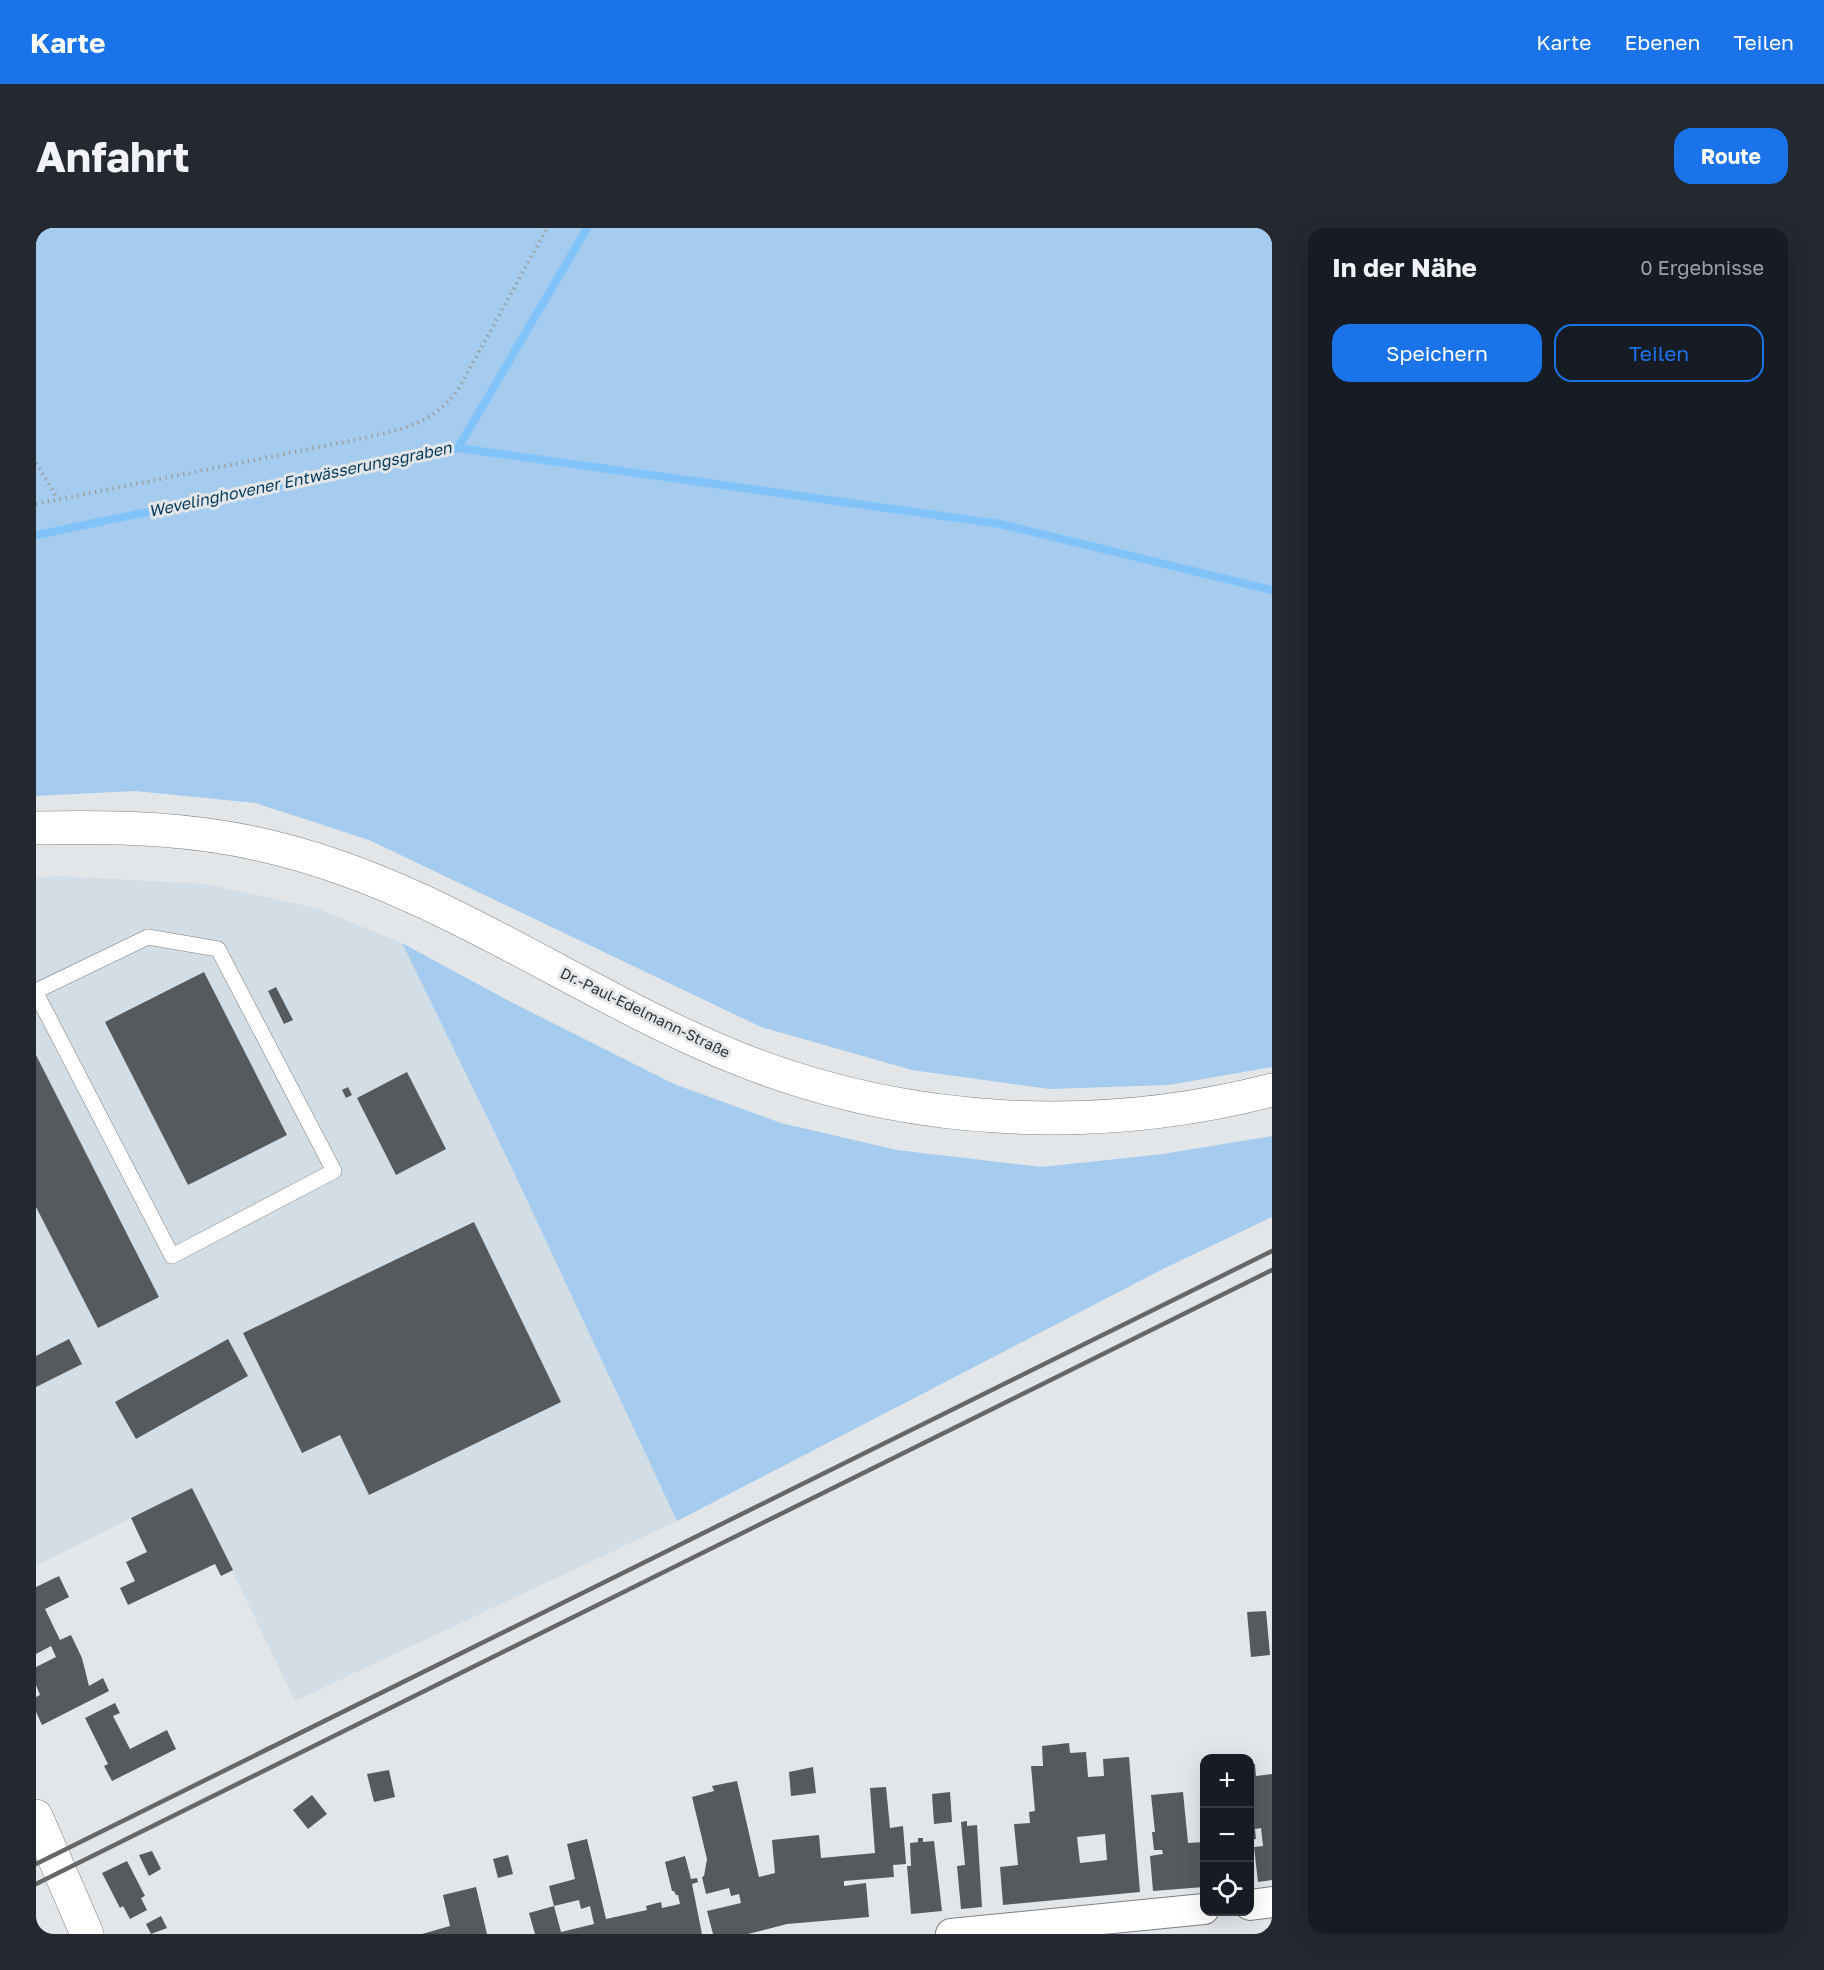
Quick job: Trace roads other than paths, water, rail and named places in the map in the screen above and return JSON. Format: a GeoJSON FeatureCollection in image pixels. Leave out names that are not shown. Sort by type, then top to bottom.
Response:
{"type":"FeatureCollection","features":[{"type":"Feature","properties":{"kind":"street","name":"Dr.-Paul-Edelmann-Straße"},"geometry":{"type":"LineString","coordinates":[[36,828],[129,828],[190,832],[246,841],[303,855],[414,897],[707,1046],[782,1075],[863,1097],[973,1114],[1073,1119],[1169,1111],[1239,1099],[1272,1090]]}},
{"type":"Feature","properties":{"kind":"street"},"geometry":{"type":"LineString","coordinates":[[36,1816],[87,1934]]}},
{"type":"Feature","properties":{"kind":"street"},"geometry":{"type":"LineString","coordinates":[[1254,1904],[1272,1902]]}},
{"type":"Feature","properties":{"kind":"street"},"geometry":{"type":"LineString","coordinates":[[951,1934],[1200,1909]]}},
{"type":"Feature","properties":{"kind":"lane"},"geometry":{"type":"LineString","coordinates":[[148,938],[218,949],[334,1171],[172,1256],[36,992],[148,938]]}},
{"type":"Feature","properties":{"kind":"waterway","name":"Wevelinghovener Entwässerungsgraben"},"geometry":{"type":"LineString","coordinates":[[36,535],[458,448],[587,228]]}},
{"type":"Feature","properties":{"kind":"waterway"},"geometry":{"type":"LineString","coordinates":[[458,448],[1000,524],[1272,590]]}},
{"type":"Feature","properties":{"kind":"railway"},"geometry":{"type":"LineString","coordinates":[[36,1864],[1272,1251]]}},
{"type":"Feature","properties":{"kind":"railway"},"geometry":{"type":"LineString","coordinates":[[36,1884],[1272,1270]]}}]}
